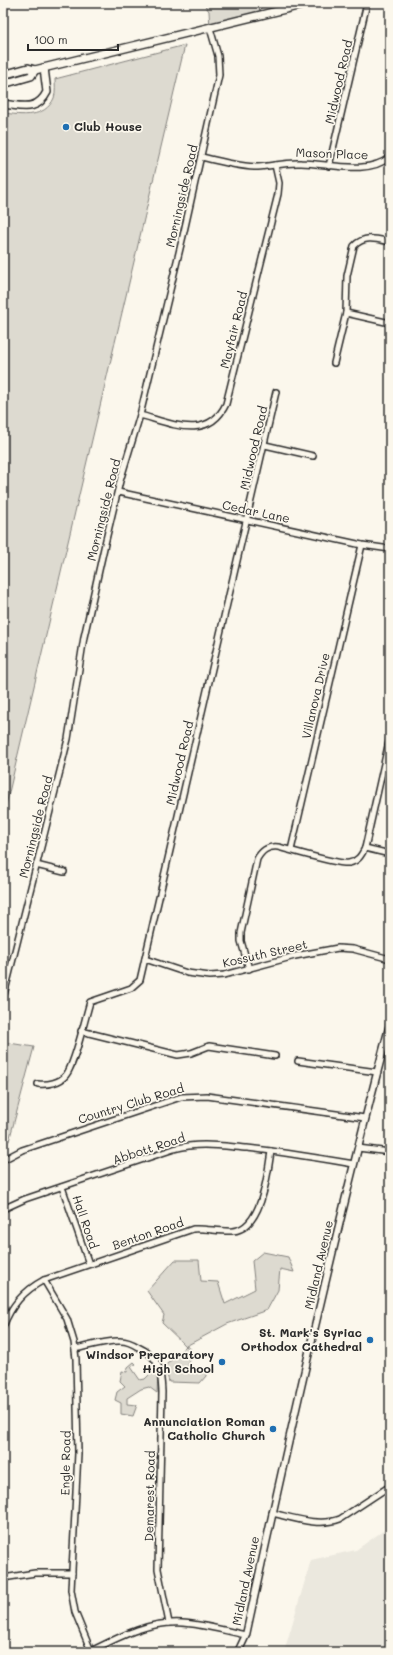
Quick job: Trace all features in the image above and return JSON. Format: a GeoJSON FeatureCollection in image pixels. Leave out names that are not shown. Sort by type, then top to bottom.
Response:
{"type":"FeatureCollection","features":[{"type":"Feature","properties":{"kind":"main road"},"geometry":{"type":"LineString","coordinates":[[3,75],[28,68],[35,70],[44,68],[310,3]]}},
{"type":"Feature","properties":{"kind":"main road"},"geometry":{"type":"LineString","coordinates":[[3,104],[33,106],[40,103],[47,92],[44,68]]}},
{"type":"Feature","properties":{"kind":"main road"},"geometry":{"type":"LineString","coordinates":[[3,84],[31,76],[35,70]]}},
{"type":"Feature","properties":{"kind":"street","name":"Midwood Road"},"geometry":{"type":"LineString","coordinates":[[330,166],[367,3]]}},
{"type":"Feature","properties":{"kind":"street","name":"Morningside Road"},"geometry":{"type":"LineString","coordinates":[[3,999],[68,739],[84,637],[118,492],[140,415],[219,75],[218,56],[210,28]]}},
{"type":"Feature","properties":{"kind":"street","name":"Mason Place"},"geometry":{"type":"LineString","coordinates":[[201,157],[247,166],[275,166],[293,162],[330,166],[368,167],[382,164],[390,157]]}},
{"type":"Feature","properties":{"kind":"street","name":"Mayfair Road"},"geometry":{"type":"LineString","coordinates":[[140,415],[192,428],[207,425],[214,421],[223,411],[241,346],[278,194],[279,183],[275,166]]}},
{"type":"Feature","properties":{"kind":"street"},"geometry":{"type":"LineString","coordinates":[[334,363],[346,313],[347,276],[354,246],[362,239],[368,238],[390,242]]}},
{"type":"Feature","properties":{"kind":"street"},"geometry":{"type":"LineString","coordinates":[[346,313],[390,324]]}},
{"type":"Feature","properties":{"kind":"street","name":"Midwood Road"},"geometry":{"type":"LineString","coordinates":[[38,1084],[55,1082],[66,1075],[72,1063],[90,1002],[131,988],[140,980],[276,392]]}},
{"type":"Feature","properties":{"kind":"street"},"geometry":{"type":"LineString","coordinates":[[264,444],[313,456]]}},
{"type":"Feature","properties":{"kind":"street","name":"Cedar Lane"},"geometry":{"type":"LineString","coordinates":[[118,492],[362,545],[390,549]]}},
{"type":"Feature","properties":{"kind":"street","name":"Villanova Drive"},"geometry":{"type":"LineString","coordinates":[[291,850],[362,545]]}},
{"type":"Feature","properties":{"kind":"street"},"geometry":{"type":"LineString","coordinates":[[249,969],[241,941],[241,933],[257,859],[263,850],[273,846],[349,863],[360,858],[365,848],[390,737]]}},
{"type":"Feature","properties":{"kind":"street"},"geometry":{"type":"LineString","coordinates":[[365,848],[390,854]]}},
{"type":"Feature","properties":{"kind":"street"},"geometry":{"type":"LineString","coordinates":[[36,865],[64,872]]}},
{"type":"Feature","properties":{"kind":"street","name":"Kossuth Street"},"geometry":{"type":"LineString","coordinates":[[145,959],[199,975],[224,975],[295,956],[338,948],[353,949],[390,959]]}},
{"type":"Feature","properties":{"kind":"street","name":"Midland Avenue"},"geometry":{"type":"LineString","coordinates":[[238,1652],[246,1635],[272,1514],[354,1164],[390,1024]]}},
{"type":"Feature","properties":{"kind":"street"},"geometry":{"type":"LineString","coordinates":[[81,1031],[178,1055],[191,1053],[209,1046],[274,1056]]}},
{"type":"Feature","properties":{"kind":"street"},"geometry":{"type":"LineString","coordinates":[[298,1061],[377,1072]]}},
{"type":"Feature","properties":{"kind":"street","name":"Country Club Road"},"geometry":{"type":"LineString","coordinates":[[3,1160],[22,1150],[181,1097],[195,1095],[365,1118]]}},
{"type":"Feature","properties":{"kind":"street","name":"Abbott Road"},"geometry":{"type":"LineString","coordinates":[[3,1209],[24,1199],[185,1146],[207,1144],[271,1151],[354,1164]]}},
{"type":"Feature","properties":{"kind":"street"},"geometry":{"type":"LineString","coordinates":[[358,1148],[390,1152]]}},
{"type":"Feature","properties":{"kind":"street","name":"Benton Road"},"geometry":{"type":"LineString","coordinates":[[3,1328],[19,1298],[44,1280],[193,1229],[234,1231],[243,1227],[254,1215],[264,1194],[271,1151]]}},
{"type":"Feature","properties":{"kind":"street","name":"Hall Road"},"geometry":{"type":"LineString","coordinates":[[62,1187],[89,1264]]}},
{"type":"Feature","properties":{"kind":"street","name":"Engle Road"},"geometry":{"type":"LineString","coordinates":[[44,1280],[67,1319],[76,1349],[78,1453],[71,1590],[75,1612],[90,1651]]}},
{"type":"Feature","properties":{"kind":"street","name":"Demarest Road"},"geometry":{"type":"LineString","coordinates":[[76,1349],[117,1341],[128,1342],[146,1351],[152,1356],[160,1368],[162,1375],[162,1392],[158,1569],[169,1623]]}},
{"type":"Feature","properties":{"kind":"street"},"geometry":{"type":"LineString","coordinates":[[272,1514],[318,1522],[333,1522],[340,1519],[390,1486]]}},
{"type":"Feature","properties":{"kind":"street"},"geometry":{"type":"LineString","coordinates":[[3,1578],[35,1573],[72,1573]]}},
{"type":"Feature","properties":{"kind":"street"},"geometry":{"type":"LineString","coordinates":[[90,1651],[130,1632],[169,1623],[195,1624],[246,1635],[244,1652]]}},
{"type":"Feature","properties":{"kind":"shaded area"},"geometry":{"type":"Polygon","coordinates":[[[203,3],[262,3],[259,16],[210,28],[209,11],[203,3]]]}},
{"type":"Feature","properties":{"kind":"shaded area"},"geometry":{"type":"Polygon","coordinates":[[[185,45],[3,818],[3,113],[25,115],[39,113],[50,105],[54,98],[55,79],[185,45]]]}},
{"type":"Feature","properties":{"kind":"shaded area"},"geometry":{"type":"Polygon","coordinates":[[[3,1042],[34,1047],[9,1141],[3,1145],[3,1042]]]}},
{"type":"Feature","properties":{"kind":"shaded area"},"geometry":{"type":"Polygon","coordinates":[[[263,1252],[288,1257],[294,1272],[280,1269],[278,1290],[267,1310],[227,1324],[186,1346],[162,1323],[164,1315],[147,1291],[175,1260],[199,1260],[201,1281],[218,1282],[225,1304],[255,1289],[252,1261],[263,1252]]]}},
{"type":"Feature","properties":{"kind":"shaded area"},"geometry":{"type":"Polygon","coordinates":[[[186,1346],[191,1350],[188,1367],[207,1371],[206,1376],[200,1383],[169,1382],[165,1366],[186,1346]]]}},
{"type":"Feature","properties":{"kind":"shaded area"},"geometry":{"type":"Polygon","coordinates":[[[134,1362],[136,1364],[131,1367],[140,1380],[145,1379],[153,1371],[158,1372],[157,1393],[149,1387],[141,1389],[127,1398],[127,1404],[137,1405],[133,1416],[121,1414],[121,1403],[115,1400],[117,1392],[125,1386],[120,1381],[122,1371],[127,1372],[128,1367],[134,1362]]]}},
{"type":"Feature","properties":{"kind":"shaded area"},"geometry":{"type":"Polygon","coordinates":[[[390,1526],[390,1652],[284,1652],[311,1560],[356,1550],[390,1526]]]}},
{"type":"Feature","properties":{"kind":"place","name":"Club House"},"geometry":{"type":"Point","coordinates":[66,127]}},
{"type":"Feature","properties":{"kind":"place","name":"St. Mark's Syriac Orthodox Cathedral"},"geometry":{"type":"Point","coordinates":[370,1340]}},
{"type":"Feature","properties":{"kind":"place","name":"Windsor Preparatory High School"},"geometry":{"type":"Point","coordinates":[222,1362]}},
{"type":"Feature","properties":{"kind":"place","name":"Annunciation Roman Catholic Church"},"geometry":{"type":"Point","coordinates":[273,1429]}}]}
